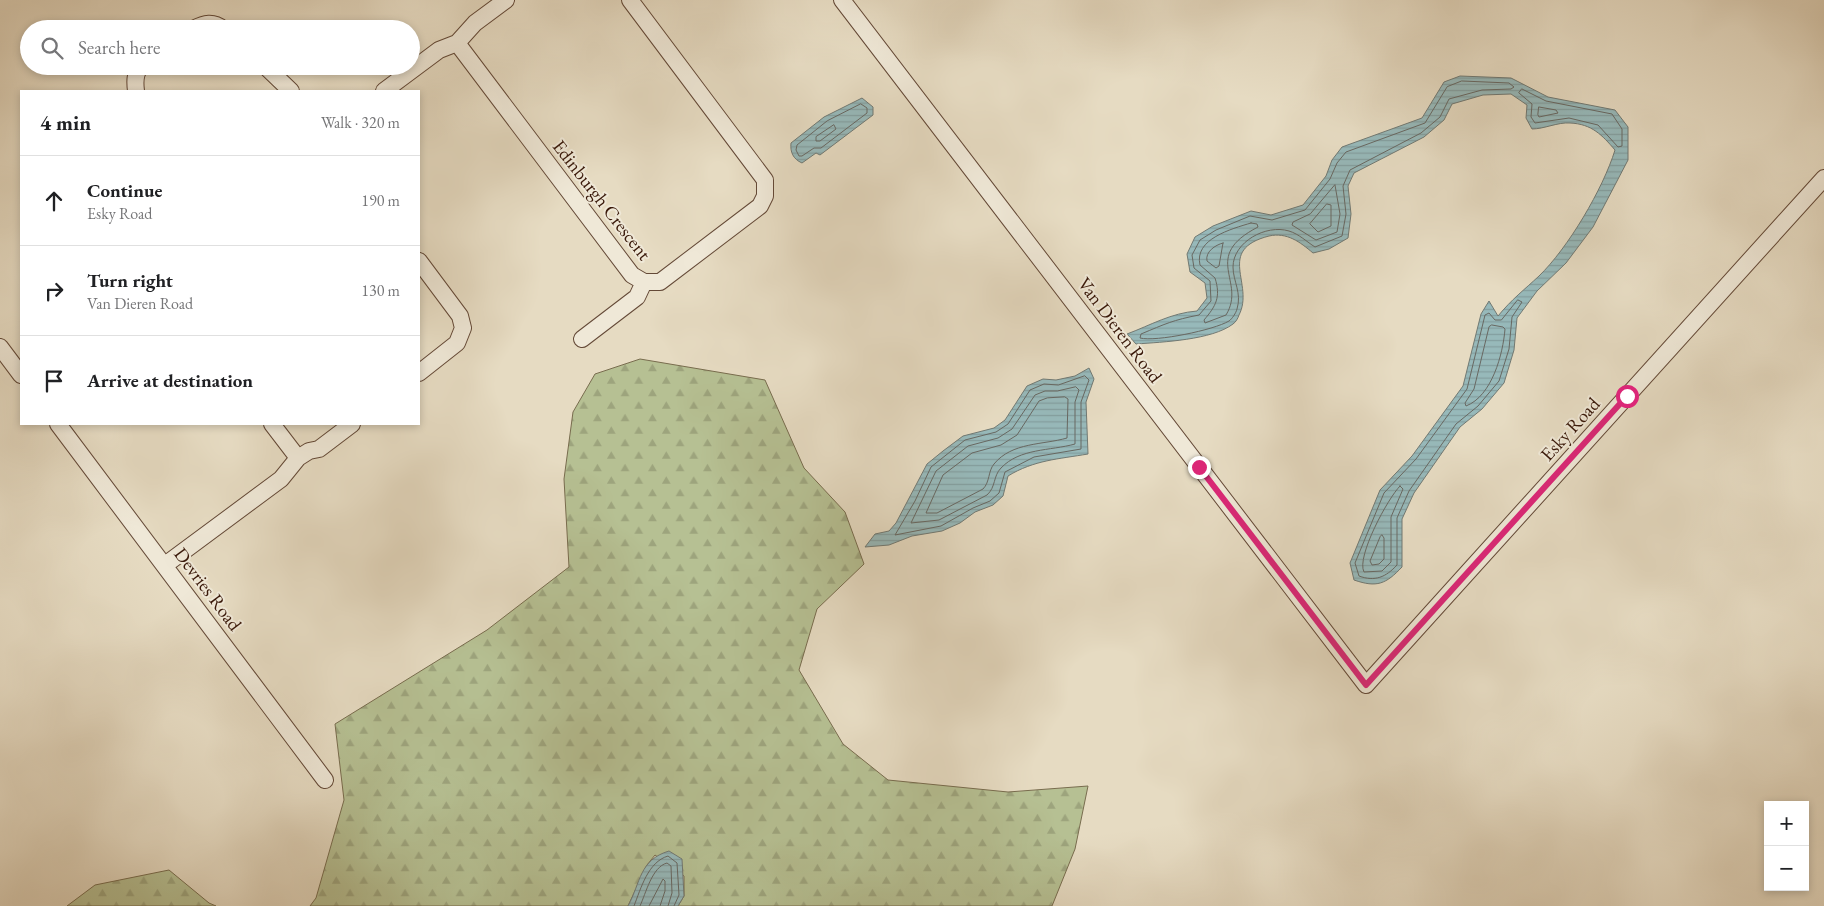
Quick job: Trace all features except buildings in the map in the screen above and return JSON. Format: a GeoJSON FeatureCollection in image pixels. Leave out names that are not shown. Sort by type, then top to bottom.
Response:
{"type":"FeatureCollection","features":[{"type":"Feature","properties":{"kind":"street"},"geometry":{"type":"LineString","coordinates":[[420,64],[439,50],[456,43],[475,23],[506,0]]}},
{"type":"Feature","properties":{"kind":"street","name":"Edinburgh Crescent"},"geometry":{"type":"LineString","coordinates":[[456,43],[632,275],[644,282],[660,282],[760,206],[765,196],[765,180],[630,0]]}},
{"type":"Feature","properties":{"kind":"street","name":"Van Dieren Road"},"geometry":{"type":"LineString","coordinates":[[842,0],[1366,685]]}},
{"type":"Feature","properties":{"kind":"street"},"geometry":{"type":"LineString","coordinates":[[136,90],[135,80],[137,75]]}},
{"type":"Feature","properties":{"kind":"street"},"geometry":{"type":"LineString","coordinates":[[274,75],[290,90]]}},
{"type":"Feature","properties":{"kind":"street"},"geometry":{"type":"LineString","coordinates":[[385,90],[405,75]]}},
{"type":"Feature","properties":{"kind":"street","name":"Esky Road"},"geometry":{"type":"LineString","coordinates":[[1366,685],[1824,178]]}},
{"type":"Feature","properties":{"kind":"street"},"geometry":{"type":"LineString","coordinates":[[420,261],[460,316],[463,328],[457,343],[420,372]]}},
{"type":"Feature","properties":{"kind":"street"},"geometry":{"type":"LineString","coordinates":[[582,339],[638,297],[644,282]]}},
{"type":"Feature","properties":{"kind":"street"},"geometry":{"type":"LineString","coordinates":[[0,347],[20,374]]}},
{"type":"Feature","properties":{"kind":"street","name":"Devries Road"},"geometry":{"type":"LineString","coordinates":[[59,425],[325,780]]}},
{"type":"Feature","properties":{"kind":"street"},"geometry":{"type":"LineString","coordinates":[[273,425],[298,458]]}},
{"type":"Feature","properties":{"kind":"street"},"geometry":{"type":"LineString","coordinates":[[165,565],[281,478],[298,458],[309,451],[319,449],[351,425]]}},
{"type":"Feature","properties":{"kind":"green space"},"geometry":{"type":"Polygon","coordinates":[[[640,359],[765,380],[804,468],[845,512],[864,564],[817,609],[799,670],[843,744],[888,780],[1008,792],[1088,786],[1075,849],[1052,906],[678,906],[684,896],[684,876],[655,855],[647,865],[628,906],[310,906],[316,898],[344,800],[335,724],[487,630],[569,567],[564,479],[573,412],[595,374],[640,359]]]}},
{"type":"Feature","properties":{"kind":"green space"},"geometry":{"type":"Polygon","coordinates":[[[169,870],[209,903],[216,906],[67,906],[95,885],[169,870]]]}},
{"type":"Feature","properties":{"kind":"water"},"geometry":{"type":"Polygon","coordinates":[[[1460,76],[1511,78],[1548,97],[1615,110],[1628,127],[1628,160],[1593,227],[1566,263],[1537,291],[1517,318],[1514,350],[1504,383],[1482,409],[1460,427],[1414,493],[1402,519],[1402,567],[1386,581],[1369,584],[1354,580],[1350,563],[1380,490],[1412,456],[1463,386],[1481,314],[1489,301],[1498,316],[1550,264],[1573,234],[1602,182],[1615,150],[1606,140],[1596,131],[1578,124],[1565,123],[1532,129],[1526,118],[1527,105],[1511,94],[1483,95],[1452,104],[1444,120],[1424,137],[1354,173],[1348,186],[1351,214],[1348,238],[1329,249],[1313,253],[1293,239],[1276,235],[1253,242],[1244,250],[1240,259],[1243,303],[1238,317],[1233,324],[1213,334],[1160,342],[1136,344],[1127,334],[1170,317],[1197,311],[1207,298],[1205,283],[1190,272],[1187,254],[1195,237],[1213,226],[1251,211],[1271,215],[1303,205],[1326,176],[1332,160],[1342,147],[1422,118],[1444,82],[1460,76]]]}},
{"type":"Feature","properties":{"kind":"water"},"geometry":{"type":"Polygon","coordinates":[[[862,98],[873,107],[873,115],[820,155],[816,153],[802,163],[794,157],[791,143],[824,117],[862,98]]]}},
{"type":"Feature","properties":{"kind":"water"},"geometry":{"type":"Polygon","coordinates":[[[1089,368],[1094,379],[1086,402],[1088,454],[1047,461],[1027,467],[1008,476],[1003,496],[993,505],[975,512],[960,523],[942,531],[912,536],[889,545],[865,547],[875,534],[889,531],[896,523],[927,464],[943,451],[963,436],[994,428],[1005,420],[1027,386],[1043,379],[1056,380],[1075,376],[1089,368]]]}},
{"type":"Feature","properties":{"kind":"water"},"geometry":{"type":"Polygon","coordinates":[[[669,851],[682,859],[684,896],[678,906],[628,906],[646,866],[659,855],[669,851]]]}},
{"type":"Feature","properties":{"kind":"route"},"geometry":{"type":"LineString","coordinates":[[1199,467],[1366,685],[1627,396]]}}]}
